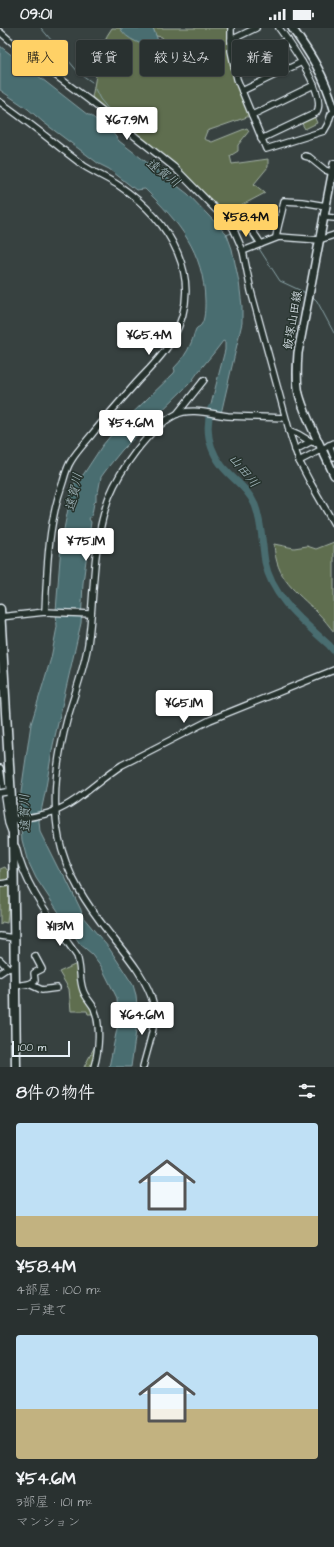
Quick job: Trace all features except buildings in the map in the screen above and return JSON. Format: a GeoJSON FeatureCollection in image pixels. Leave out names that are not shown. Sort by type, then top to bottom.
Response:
{"type":"FeatureCollection","features":[{"type":"Feature","properties":{"kind":"highway"},"geometry":{"type":"LineString","coordinates":[[0,609],[4,792],[14,820],[14,938],[11,968],[15,986],[16,1067]]}},
{"type":"Feature","properties":{"kind":"main road"},"geometry":{"type":"LineString","coordinates":[[292,28],[312,57],[322,75],[334,109]]}},
{"type":"Feature","properties":{"kind":"main road","name":"飯塚山田線"},"geometry":{"type":"LineString","coordinates":[[334,164],[298,353],[297,373],[299,394],[326,445],[334,475]]}},
{"type":"Feature","properties":{"kind":"street"},"geometry":{"type":"LineString","coordinates":[[231,28],[232,56]]}},
{"type":"Feature","properties":{"kind":"street"},"geometry":{"type":"LineString","coordinates":[[231,40],[256,28]]}},
{"type":"Feature","properties":{"kind":"street"},"geometry":{"type":"LineString","coordinates":[[261,139],[316,113],[319,107],[314,85],[302,62],[279,28]]}},
{"type":"Feature","properties":{"kind":"street"},"geometry":{"type":"LineString","coordinates":[[0,32],[74,90],[90,100],[174,168],[233,228],[243,251],[251,292],[295,450],[334,524]]}},
{"type":"Feature","properties":{"kind":"street"},"geometry":{"type":"LineString","coordinates":[[242,91],[302,62]]}},
{"type":"Feature","properties":{"kind":"street"},"geometry":{"type":"LineString","coordinates":[[236,76],[266,149],[324,131],[331,114],[334,112]]}},
{"type":"Feature","properties":{"kind":"street"},"geometry":{"type":"LineString","coordinates":[[252,116],[314,85]]}},
{"type":"Feature","properties":{"kind":"street"},"geometry":{"type":"LineString","coordinates":[[0,102],[86,167],[118,185],[142,205],[167,232],[176,247],[181,259],[185,281],[186,294],[184,307],[177,329],[171,341],[161,355],[120,400],[88,439],[69,466],[60,490],[52,523],[47,573],[46,612]]}},
{"type":"Feature","properties":{"kind":"street"},"geometry":{"type":"LineString","coordinates":[[305,156],[309,157],[325,170],[333,173]]}},
{"type":"Feature","properties":{"kind":"street"},"geometry":{"type":"LineString","coordinates":[[276,237],[278,221],[281,217],[284,201],[326,206]]}},
{"type":"Feature","properties":{"kind":"street"},"geometry":{"type":"LineString","coordinates":[[323,217],[334,218]]}},
{"type":"Feature","properties":{"kind":"street"},"geometry":{"type":"LineString","coordinates":[[233,228],[239,226],[251,230],[258,245]]}},
{"type":"Feature","properties":{"kind":"street"},"geometry":{"type":"LineString","coordinates":[[243,251],[281,236],[319,240],[334,235]]}},
{"type":"Feature","properties":{"kind":"street"},"geometry":{"type":"LineString","coordinates":[[143,1067],[154,1016],[154,1006],[148,990],[134,966],[87,904],[65,859],[59,838],[56,811],[56,786],[59,757],[64,734],[87,646],[98,537],[107,500],[117,478],[129,460],[144,442],[177,414],[204,380]]}},
{"type":"Feature","properties":{"kind":"street"},"geometry":{"type":"LineString","coordinates":[[177,414],[192,411],[227,416],[286,418]]}},
{"type":"Feature","properties":{"kind":"street"},"geometry":{"type":"LineString","coordinates":[[289,431],[293,431],[310,442],[326,445],[334,457]]}},
{"type":"Feature","properties":{"kind":"street"},"geometry":{"type":"LineString","coordinates":[[295,450],[310,442]]}},
{"type":"Feature","properties":{"kind":"street"},"geometry":{"type":"LineString","coordinates":[[300,461],[326,445]]}},
{"type":"Feature","properties":{"kind":"street"},"geometry":{"type":"LineString","coordinates":[[0,620],[46,612],[90,614]]}},
{"type":"Feature","properties":{"kind":"street"},"geometry":{"type":"LineString","coordinates":[[14,820],[56,811],[77,798],[109,773],[122,765],[210,720],[331,671]]}},
{"type":"Feature","properties":{"kind":"street"},"geometry":{"type":"LineString","coordinates":[[0,768],[8,823],[13,834],[19,861],[31,887],[80,964],[80,980],[83,991],[93,1007],[97,1024],[99,1045],[94,1067]]}},
{"type":"Feature","properties":{"kind":"street"},"geometry":{"type":"LineString","coordinates":[[0,884],[14,882]]}},
{"type":"Feature","properties":{"kind":"street"},"geometry":{"type":"LineString","coordinates":[[0,936],[14,938]]}},
{"type":"Feature","properties":{"kind":"street"},"geometry":{"type":"LineString","coordinates":[[15,986],[29,984],[35,981],[34,973],[42,969],[35,956]]}},
{"type":"Feature","properties":{"kind":"street"},"geometry":{"type":"LineString","coordinates":[[0,960],[11,968],[0,973]]}},
{"type":"Feature","properties":{"kind":"street"},"geometry":{"type":"LineString","coordinates":[[29,984],[39,990],[57,988]]}},
{"type":"Feature","properties":{"kind":"green space"},"geometry":{"type":"Polygon","coordinates":[[[112,28],[120,28],[140,41],[140,76],[224,76],[224,40],[164,40],[162,37],[156,36],[153,28],[229,28],[228,50],[232,68],[232,76],[234,76],[250,116],[207,131],[204,139],[212,142],[247,128],[249,131],[238,145],[238,151],[230,156],[232,164],[268,159],[268,167],[254,184],[265,193],[231,211],[225,212],[171,162],[112,116],[92,97],[96,76],[132,76],[132,40],[105,40],[112,28]]]}},
{"type":"Feature","properties":{"kind":"green space"},"geometry":{"type":"Polygon","coordinates":[[[314,116],[317,123],[305,129],[301,122],[314,116]]]}},
{"type":"Feature","properties":{"kind":"green space"},"geometry":{"type":"Polygon","coordinates":[[[334,542],[334,632],[320,615],[294,591],[283,576],[278,567],[274,544],[294,548],[307,546],[316,549],[334,542]]]}},
{"type":"Feature","properties":{"kind":"green space"},"geometry":{"type":"Polygon","coordinates":[[[5,867],[7,870],[10,870],[11,882],[7,923],[2,922],[0,925],[0,869],[5,867]]]}},
{"type":"Feature","properties":{"kind":"green space"},"geometry":{"type":"Polygon","coordinates":[[[79,963],[81,980],[93,1007],[99,1045],[94,1067],[84,1067],[97,1042],[93,1014],[88,1014],[87,1011],[71,1011],[69,989],[59,972],[79,963]]]}},
{"type":"Feature","properties":{"kind":"water"},"geometry":{"type":"Polygon","coordinates":[[[120,28],[153,28],[157,40],[140,40],[140,43],[123,32],[120,28]]]}},
{"type":"Feature","properties":{"kind":"water","name":"遠賀川"},"geometry":{"type":"Polygon","coordinates":[[[0,46],[12,55],[12,76],[38,76],[112,132],[119,141],[188,194],[227,235],[232,249],[239,282],[242,306],[242,323],[220,418],[208,416],[225,350],[225,342],[223,341],[191,382],[122,450],[101,477],[98,493],[96,494],[96,501],[89,519],[91,522],[83,583],[81,623],[53,745],[39,821],[40,832],[59,870],[64,875],[81,910],[82,916],[109,948],[133,985],[136,995],[138,1016],[131,1067],[109,1067],[118,1024],[117,998],[101,966],[92,954],[80,944],[36,878],[27,859],[22,840],[20,815],[21,792],[31,724],[51,658],[57,627],[56,611],[61,545],[65,543],[67,534],[64,529],[72,489],[76,481],[83,475],[102,446],[117,428],[174,373],[174,368],[186,353],[196,329],[201,326],[203,320],[205,304],[204,283],[195,253],[179,226],[145,189],[136,190],[43,122],[28,109],[0,90],[0,46]]]}},
{"type":"Feature","properties":{"kind":"waterway"},"geometry":{"type":"LineString","coordinates":[[41,28],[79,73],[92,82]]}},
{"type":"Feature","properties":{"kind":"waterway"},"geometry":{"type":"LineString","coordinates":[[95,89],[100,99],[115,117]]}},
{"type":"Feature","properties":{"kind":"waterway"},"geometry":{"type":"LineString","coordinates":[[109,130],[112,123]]}},
{"type":"Feature","properties":{"kind":"waterway"},"geometry":{"type":"LineString","coordinates":[[237,231],[248,231],[255,243]]}},
{"type":"Feature","properties":{"kind":"waterway"},"geometry":{"type":"LineString","coordinates":[[226,235],[232,233]]}},
{"type":"Feature","properties":{"kind":"waterway"},"geometry":{"type":"LineString","coordinates":[[258,247],[280,281],[306,293]]}},
{"type":"Feature","properties":{"kind":"waterway"},"geometry":{"type":"LineString","coordinates":[[312,296],[317,301],[334,333]]}},
{"type":"Feature","properties":{"kind":"waterway","name":"山田川"},"geometry":{"type":"LineString","coordinates":[[211,408],[208,423],[211,445],[222,466],[244,489],[255,505],[260,526],[265,562],[274,587],[290,608],[334,651]]}}]}
